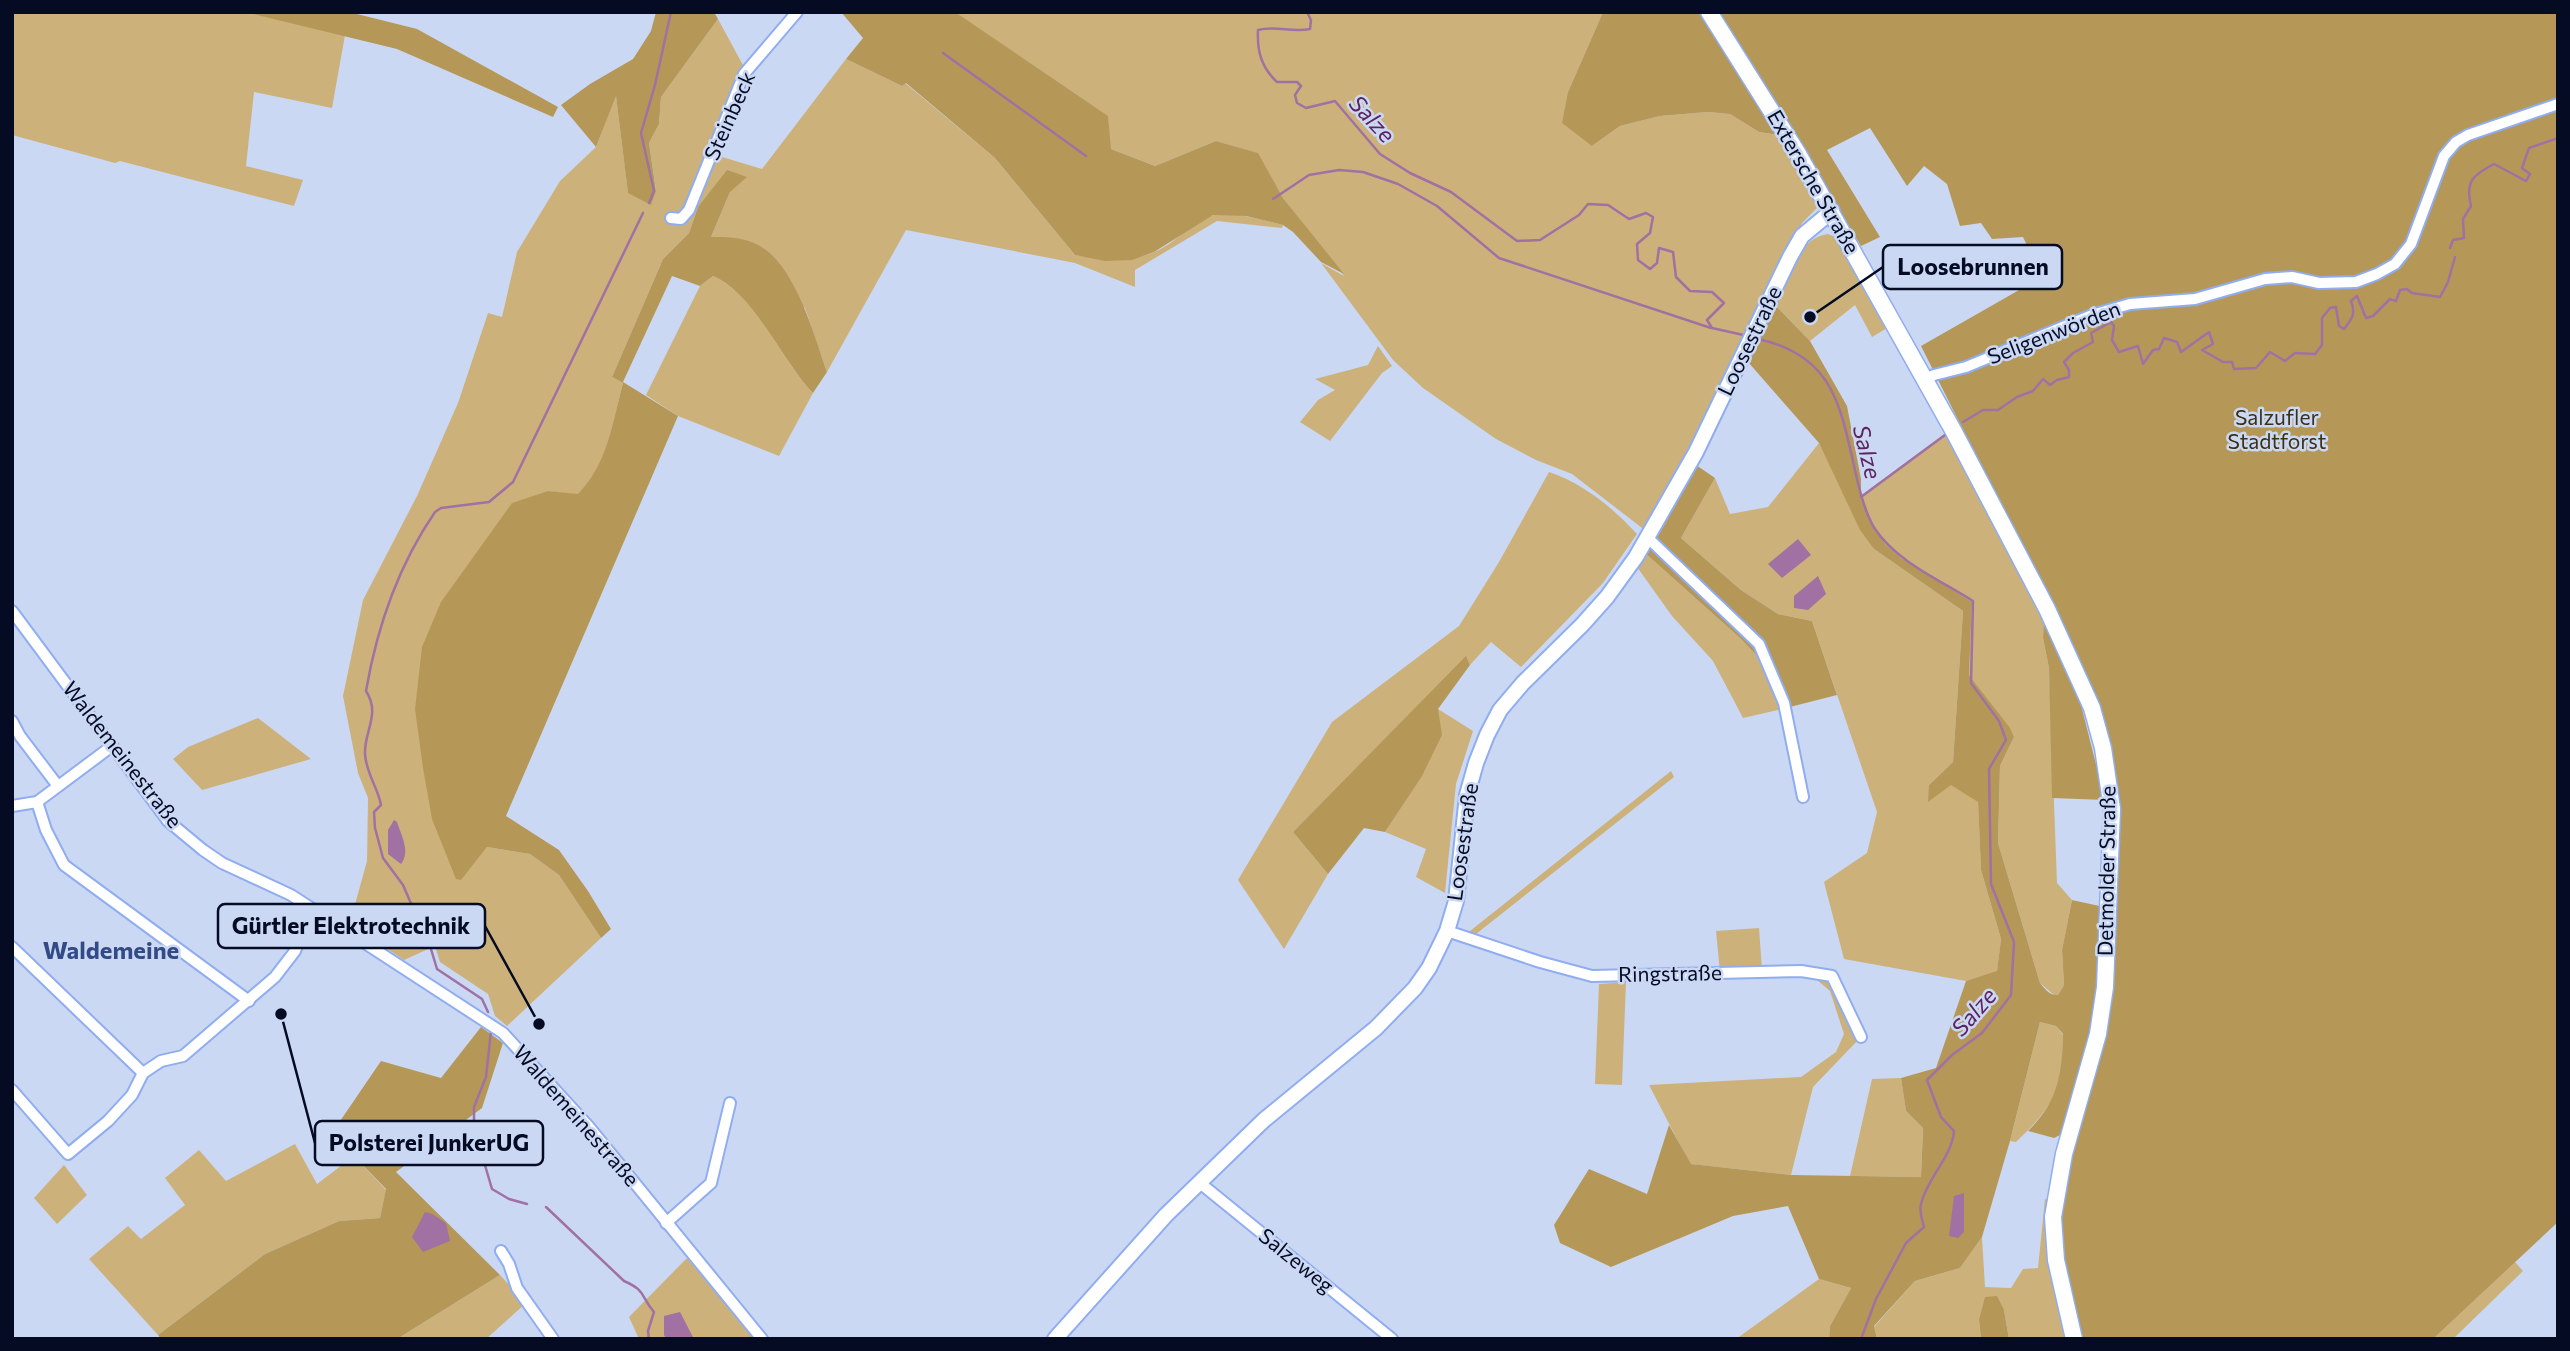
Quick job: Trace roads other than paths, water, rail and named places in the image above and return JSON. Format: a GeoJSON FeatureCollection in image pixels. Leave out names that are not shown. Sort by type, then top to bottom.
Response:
{"type":"FeatureCollection","features":[{"type":"Feature","properties":{"kind":"main road","name":"Extersche Straße"},"geometry":{"type":"LineString","coordinates":[[1709,12],[1832,211],[1953,430]]}},
{"type":"Feature","properties":{"kind":"main road","name":"Detmolder Straße"},"geometry":{"type":"LineString","coordinates":[[1953,430],[2048,609],[2076,669],[2092,708],[2109,779],[2112,809],[2105,987],[2098,1034],[2064,1154],[2053,1217],[2056,1260],[2074,1339]]}},
{"type":"Feature","properties":{"kind":"street","name":"Steinbeck"},"geometry":{"type":"LineString","coordinates":[[671,218],[681,219],[689,210],[744,74],[797,12]]}},
{"type":"Feature","properties":{"kind":"street","name":"Seligenwörden"},"geometry":{"type":"LineString","coordinates":[[1924,380],[1966,367],[2092,315],[2130,304],[2195,299],[2265,279],[2292,277],[2319,283],[2356,282],[2377,274],[2395,264],[2411,244],[2444,156],[2456,142],[2468,135],[2558,104]]}},
{"type":"Feature","properties":{"kind":"street","name":"Loosestraße"},"geometry":{"type":"LineString","coordinates":[[1055,1339],[1166,1215],[1264,1120],[1376,1028],[1398,1007],[1429,968],[1447,931],[1456,901],[1467,795],[1487,735],[1500,710],[1607,597],[1648,538],[1690,463],[1802,236],[1832,211]]}},
{"type":"Feature","properties":{"kind":"street"},"geometry":{"type":"LineString","coordinates":[[1648,538],[1759,644],[1784,703],[1803,797]]}},
{"type":"Feature","properties":{"kind":"street","name":"Waldemeinestraße"},"geometry":{"type":"LineString","coordinates":[[12,611],[168,821],[222,863],[268,883],[311,908],[503,1033],[589,1127],[762,1339]]}},
{"type":"Feature","properties":{"kind":"street"},"geometry":{"type":"LineString","coordinates":[[12,720],[20,736],[58,786]]}},
{"type":"Feature","properties":{"kind":"street"},"geometry":{"type":"LineString","coordinates":[[12,806],[37,802],[112,746]]}},
{"type":"Feature","properties":{"kind":"street"},"geometry":{"type":"LineString","coordinates":[[37,802],[46,830],[64,865],[249,1001]]}},
{"type":"Feature","properties":{"kind":"street"},"geometry":{"type":"LineString","coordinates":[[12,1090],[68,1154],[115,1114],[132,1095],[143,1073],[162,1061],[183,1056],[275,977],[295,951],[311,908]]}},
{"type":"Feature","properties":{"kind":"street","name":"Ringstraße"},"geometry":{"type":"LineString","coordinates":[[1447,931],[1515,955],[1592,976],[1801,971],[1832,976],[1861,1037]]}},
{"type":"Feature","properties":{"kind":"street"},"geometry":{"type":"LineString","coordinates":[[12,947],[143,1073]]}},
{"type":"Feature","properties":{"kind":"street"},"geometry":{"type":"LineString","coordinates":[[666,1223],[711,1183],[730,1103]]}},
{"type":"Feature","properties":{"kind":"street","name":"Salzeweg"},"geometry":{"type":"LineString","coordinates":[[1200,1183],[1392,1339]]}},
{"type":"Feature","properties":{"kind":"street"},"geometry":{"type":"LineString","coordinates":[[501,1251],[509,1264],[517,1288],[553,1339]]}},
{"type":"Feature","properties":{"kind":"waterway"},"geometry":{"type":"LineString","coordinates":[[649,203],[654,191],[641,133],[671,12]]}},
{"type":"Feature","properties":{"kind":"waterway","name":"Salze"},"geometry":{"type":"LineString","coordinates":[[1307,12],[1311,20],[1310,29],[1258,30],[1258,45],[1267,71],[1277,82],[1297,82],[1301,86],[1295,95],[1297,103],[1306,108],[1335,101],[1380,154],[1410,173],[1451,192],[1517,241],[1540,240],[1579,215],[1588,204],[1608,205],[1629,219],[1646,213],[1653,217],[1650,233],[1637,244],[1638,260],[1650,269],[1657,263],[1659,248],[1673,252],[1676,277],[1690,291],[1712,292],[1724,303],[1707,320],[1712,328],[1748,336]]}},
{"type":"Feature","properties":{"kind":"waterway"},"geometry":{"type":"LineString","coordinates":[[943,53],[1086,156]]}},
{"type":"Feature","properties":{"kind":"waterway"},"geometry":{"type":"LineString","coordinates":[[2450,248],[2453,240],[2464,238],[2463,219],[2471,206],[2469,190],[2472,180],[2494,164],[2526,181],[2530,174],[2522,168],[2529,148],[2558,138]]}},
{"type":"Feature","properties":{"kind":"waterway"},"geometry":{"type":"LineString","coordinates":[[1273,199],[1309,175],[1339,170],[1363,172],[1398,184],[1437,206],[1499,258],[1711,328]]}},
{"type":"Feature","properties":{"kind":"waterway"},"geometry":{"type":"LineString","coordinates":[[488,1012],[482,999],[437,969],[421,916],[413,908],[403,885],[383,858],[374,812],[381,805],[365,754],[372,715],[366,691],[383,620],[400,575],[422,533],[435,512],[441,508],[489,502],[513,482],[643,213]]}},
{"type":"Feature","properties":{"kind":"waterway"},"geometry":{"type":"LineString","coordinates":[[1963,422],[1983,410],[1998,410],[2017,397],[2033,391],[2043,379],[2050,385],[2069,377],[2069,370],[2064,362],[2073,353],[2093,342],[2091,333],[2111,322],[2114,326],[2112,340],[2119,352],[2138,346],[2143,364],[2153,350],[2159,349],[2164,338],[2177,342],[2181,352],[2209,332],[2213,344],[2202,350],[2223,362],[2232,362],[2234,369],[2256,368],[2270,352],[2285,361],[2295,353],[2315,354],[2322,345],[2322,318],[2330,308],[2336,307],[2339,326],[2344,329],[2352,316],[2351,301],[2357,296],[2366,318],[2373,316],[2390,299],[2396,301],[2400,290],[2407,289],[2412,293],[2440,297],[2448,282],[2455,257]]}},
{"type":"Feature","properties":{"kind":"waterway","name":"Salze"},"geometry":{"type":"LineString","coordinates":[[1758,339],[1784,347],[1805,358],[1820,373],[1831,390],[1846,431],[1864,505],[1872,524],[1884,541],[1907,561],[1973,601],[1971,683],[1999,721],[2006,740],[1989,769],[1991,884],[2014,942],[2011,995],[1982,1033],[1952,1055],[1927,1080],[1941,1117],[1954,1131],[1952,1141],[1924,1194],[1920,1210],[1924,1227],[1906,1243],[1876,1299],[1861,1339]]}},
{"type":"Feature","properties":{"kind":"waterway"},"geometry":{"type":"LineString","coordinates":[[1861,497],[1945,435]]}},
{"type":"Feature","properties":{"kind":"waterway"},"geometry":{"type":"LineString","coordinates":[[491,1031],[486,1077],[474,1107],[474,1128],[492,1189],[509,1199],[527,1204]]}},
{"type":"Feature","properties":{"kind":"waterway"},"geometry":{"type":"LineString","coordinates":[[546,1207],[624,1281],[640,1291],[654,1312],[648,1331],[649,1339]]}},
{"type":"Feature","properties":{"kind":"place","name":"Loosebrunnen"},"geometry":{"type":"Point","coordinates":[1810,317]}},
{"type":"Feature","properties":{"kind":"place","name":"Polsterei JunkerUG"},"geometry":{"type":"Point","coordinates":[281,1014]}},
{"type":"Feature","properties":{"kind":"place","name":"Gürtler Elektrotechnik"},"geometry":{"type":"Point","coordinates":[539,1024]}},
{"type":"Feature","properties":{"kind":"district","name":"Waldemeine"},"geometry":{"type":"Point","coordinates":[111,951]}},
{"type":"Feature","properties":{"kind":"park label","name":"Salzufler Stadtforst"},"geometry":{"type":"Point","coordinates":[2277,430]}}]}
